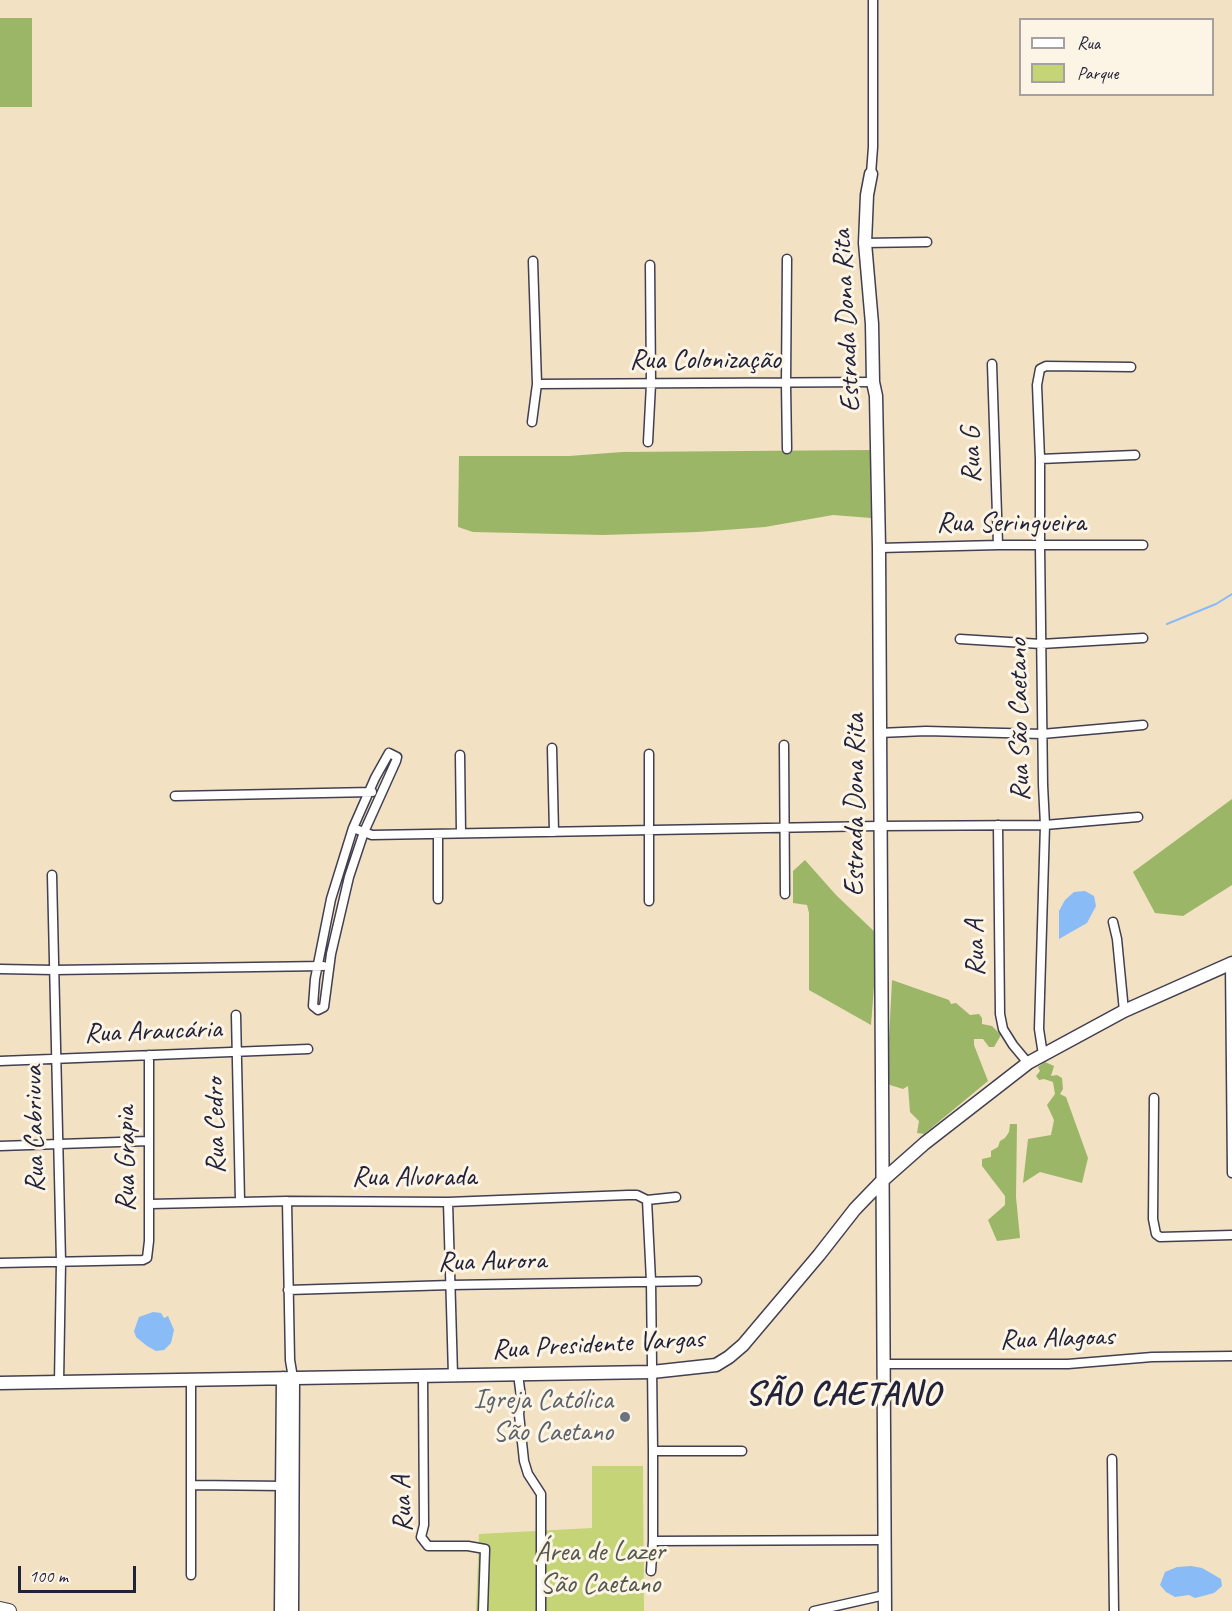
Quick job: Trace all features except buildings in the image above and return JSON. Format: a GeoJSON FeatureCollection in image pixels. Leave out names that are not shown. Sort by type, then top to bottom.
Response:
{"type":"FeatureCollection","features":[{"type":"Feature","properties":{"kind":"main road","name":"Estrada Dona Rita"},"geometry":{"type":"LineString","coordinates":[[871,174],[867,195],[865,243],[872,324],[873,382],[876,396],[879,548],[885,1611]]}},
{"type":"Feature","properties":{"kind":"main road","name":"Rua Presidente Vargas"},"geometry":{"type":"LineString","coordinates":[[0,1383],[652,1371],[716,1365],[743,1345],[855,1209],[882,1181],[925,1143],[1028,1063],[1124,1011],[1231,963]]}},
{"type":"Feature","properties":{"kind":"main road"},"geometry":{"type":"LineString","coordinates":[[288,1378],[288,1486],[292,1611]]}},
{"type":"Feature","properties":{"kind":"main road"},"geometry":{"type":"LineString","coordinates":[[281,1611],[288,1486]]}},
{"type":"Feature","properties":{"kind":"main road"},"geometry":{"type":"LineString","coordinates":[[0,1609],[9,1611]]}},
{"type":"Feature","properties":{"kind":"street","name":"Estrada Dona Rita"},"geometry":{"type":"LineString","coordinates":[[871,174],[873,0]]}},
{"type":"Feature","properties":{"kind":"street"},"geometry":{"type":"LineString","coordinates":[[865,243],[927,242]]}},
{"type":"Feature","properties":{"kind":"street"},"geometry":{"type":"LineString","coordinates":[[787,259],[787,449]]}},
{"type":"Feature","properties":{"kind":"street"},"geometry":{"type":"LineString","coordinates":[[532,422],[537,384],[533,261]]}},
{"type":"Feature","properties":{"kind":"street"},"geometry":{"type":"LineString","coordinates":[[648,442],[651,384],[650,265]]}},
{"type":"Feature","properties":{"kind":"street","name":"Rua G"},"geometry":{"type":"LineString","coordinates":[[992,364],[998,545]]}},
{"type":"Feature","properties":{"kind":"street","name":"Rua São Caetano"},"geometry":{"type":"LineString","coordinates":[[1043,1055],[1039,1029],[1045,825],[1037,385],[1040,369],[1046,366],[1131,367]]}},
{"type":"Feature","properties":{"kind":"street","name":"Rua Colonização"},"geometry":{"type":"LineString","coordinates":[[537,384],[873,382]]}},
{"type":"Feature","properties":{"kind":"street"},"geometry":{"type":"LineString","coordinates":[[1040,459],[1135,455]]}},
{"type":"Feature","properties":{"kind":"street","name":"Rua Seringueira"},"geometry":{"type":"LineString","coordinates":[[879,548],[1143,545]]}},
{"type":"Feature","properties":{"kind":"street"},"geometry":{"type":"LineString","coordinates":[[960,639],[1041,644],[1143,638]]}},
{"type":"Feature","properties":{"kind":"street"},"geometry":{"type":"LineString","coordinates":[[879,733],[926,731],[1042,734],[1143,725]]}},
{"type":"Feature","properties":{"kind":"street"},"geometry":{"type":"LineString","coordinates":[[784,745],[785,894]]}},
{"type":"Feature","properties":{"kind":"street"},"geometry":{"type":"LineString","coordinates":[[552,748],[554,832]]}},
{"type":"Feature","properties":{"kind":"street"},"geometry":{"type":"LineString","coordinates":[[393,754],[397,757],[396,761],[380,795],[364,832],[342,902],[329,967],[324,1007],[318,1010],[313,1006],[318,965],[331,898],[353,828],[386,755],[393,754]]}},
{"type":"Feature","properties":{"kind":"street"},"geometry":{"type":"LineString","coordinates":[[648,754],[649,901]]}},
{"type":"Feature","properties":{"kind":"street"},"geometry":{"type":"LineString","coordinates":[[460,755],[461,833]]}},
{"type":"Feature","properties":{"kind":"street"},"geometry":{"type":"LineString","coordinates":[[175,796],[369,791],[380,795]]}},
{"type":"Feature","properties":{"kind":"street"},"geometry":{"type":"LineString","coordinates":[[353,828],[372,835],[785,827],[1045,825],[1138,817]]}},
{"type":"Feature","properties":{"kind":"street","name":"Rua A"},"geometry":{"type":"LineString","coordinates":[[998,825],[1000,1014],[1003,1029],[1028,1063]]}},
{"type":"Feature","properties":{"kind":"street"},"geometry":{"type":"LineString","coordinates":[[438,834],[438,899]]}},
{"type":"Feature","properties":{"kind":"street","name":"Rua Cabriuva"},"geometry":{"type":"LineString","coordinates":[[52,875],[61,1262],[59,1383]]}},
{"type":"Feature","properties":{"kind":"street"},"geometry":{"type":"LineString","coordinates":[[1113,922],[1117,939],[1124,1011]]}},
{"type":"Feature","properties":{"kind":"street"},"geometry":{"type":"LineString","coordinates":[[1231,963],[1232,1173]]}},
{"type":"Feature","properties":{"kind":"street"},"geometry":{"type":"LineString","coordinates":[[0,969],[318,965],[329,967]]}},
{"type":"Feature","properties":{"kind":"street","name":"Rua Cedro"},"geometry":{"type":"LineString","coordinates":[[236,1014],[240,1201]]}},
{"type":"Feature","properties":{"kind":"street","name":"Rua Araucária"},"geometry":{"type":"LineString","coordinates":[[0,1060],[308,1049]]}},
{"type":"Feature","properties":{"kind":"street","name":"Rua Grapia"},"geometry":{"type":"LineString","coordinates":[[61,1262],[143,1260],[147,1258],[150,1204],[149,1055]]}},
{"type":"Feature","properties":{"kind":"street"},"geometry":{"type":"LineString","coordinates":[[1154,1098],[1154,1230],[1160,1237],[1232,1235]]}},
{"type":"Feature","properties":{"kind":"street"},"geometry":{"type":"LineString","coordinates":[[0,1146],[149,1141]]}},
{"type":"Feature","properties":{"kind":"street","name":"Rua Alvorada"},"geometry":{"type":"LineString","coordinates":[[150,1204],[240,1201],[448,1202],[628,1195],[637,1195],[647,1200],[676,1197]]}},
{"type":"Feature","properties":{"kind":"street"},"geometry":{"type":"LineString","coordinates":[[647,1200],[651,1281],[653,1451],[651,1571]]}},
{"type":"Feature","properties":{"kind":"street"},"geometry":{"type":"LineString","coordinates":[[287,1201],[290,1360],[288,1378]]}},
{"type":"Feature","properties":{"kind":"street"},"geometry":{"type":"LineString","coordinates":[[448,1202],[453,1375]]}},
{"type":"Feature","properties":{"kind":"street"},"geometry":{"type":"LineString","coordinates":[[0,1263],[61,1262]]}},
{"type":"Feature","properties":{"kind":"street","name":"Rua Aurora"},"geometry":{"type":"LineString","coordinates":[[288,1290],[697,1281]]}},
{"type":"Feature","properties":{"kind":"street","name":"Rua Alagoas"},"geometry":{"type":"LineString","coordinates":[[883,1364],[1068,1365],[1152,1357],[1232,1356]]}},
{"type":"Feature","properties":{"kind":"street"},"geometry":{"type":"LineString","coordinates":[[518,1374],[524,1461],[528,1474],[541,1494],[541,1611]]}},
{"type":"Feature","properties":{"kind":"street","name":"Rua A"},"geometry":{"type":"LineString","coordinates":[[423,1376],[424,1525],[421,1537],[428,1546],[468,1546],[485,1549],[483,1611]]}},
{"type":"Feature","properties":{"kind":"street"},"geometry":{"type":"LineString","coordinates":[[191,1381],[191,1575]]}},
{"type":"Feature","properties":{"kind":"street"},"geometry":{"type":"LineString","coordinates":[[653,1451],[742,1451]]}},
{"type":"Feature","properties":{"kind":"street"},"geometry":{"type":"LineString","coordinates":[[1112,1459],[1114,1611]]}},
{"type":"Feature","properties":{"kind":"street"},"geometry":{"type":"LineString","coordinates":[[192,1485],[288,1486]]}},
{"type":"Feature","properties":{"kind":"street"},"geometry":{"type":"LineString","coordinates":[[653,1540],[885,1540]]}},
{"type":"Feature","properties":{"kind":"street"},"geometry":{"type":"LineString","coordinates":[[813,1611],[885,1595]]}},
{"type":"Feature","properties":{"kind":"green space"},"geometry":{"type":"Polygon","coordinates":[[[0,18],[32,18],[32,107],[0,107],[0,18]]]}},
{"type":"Feature","properties":{"kind":"green space"},"geometry":{"type":"Polygon","coordinates":[[[870,450],[871,518],[833,515],[765,527],[603,535],[473,532],[458,527],[459,456],[870,450]]]}},
{"type":"Feature","properties":{"kind":"green space"},"geometry":{"type":"Polygon","coordinates":[[[1232,799],[1232,885],[1183,916],[1155,913],[1133,872],[1232,799]]]}},
{"type":"Feature","properties":{"kind":"green space"},"geometry":{"type":"Polygon","coordinates":[[[805,860],[836,895],[878,935],[871,1025],[809,990],[809,913],[807,905],[793,903],[793,871],[805,860]]]}},
{"type":"Feature","properties":{"kind":"green space"},"geometry":{"type":"Polygon","coordinates":[[[892,980],[949,1000],[951,1004],[956,1003],[970,1015],[979,1014],[982,1024],[992,1026],[1001,1035],[994,1047],[989,1047],[983,1039],[974,1039],[974,1045],[988,1081],[924,1134],[917,1133],[919,1121],[910,1112],[908,1086],[903,1089],[890,1085],[887,1080],[892,980]]]}},
{"type":"Feature","properties":{"kind":"green space"},"geometry":{"type":"Polygon","coordinates":[[[1045,1062],[1054,1066],[1051,1076],[1057,1075],[1062,1078],[1063,1089],[1060,1094],[1066,1097],[1088,1158],[1082,1183],[1040,1172],[1023,1183],[1028,1139],[1051,1135],[1054,1120],[1047,1105],[1055,1094],[1053,1082],[1039,1080],[1036,1076],[1040,1071],[1038,1067],[1045,1062]]]}},
{"type":"Feature","properties":{"kind":"green space"},"geometry":{"type":"Polygon","coordinates":[[[1010,1124],[1017,1124],[1016,1197],[1020,1238],[997,1241],[988,1220],[1005,1205],[1005,1196],[982,1166],[982,1159],[991,1157],[991,1151],[998,1147],[1000,1141],[1009,1132],[1010,1124]]]}},
{"type":"Feature","properties":{"kind":"green space","name":"Área de Lazer São Caetano"},"geometry":{"type":"Polygon","coordinates":[[[592,1466],[643,1466],[644,1611],[476,1611],[479,1534],[592,1528],[592,1466]]]}},
{"type":"Feature","properties":{"kind":"water"},"geometry":{"type":"Polygon","coordinates":[[[1085,891],[1094,896],[1096,906],[1087,923],[1059,939],[1059,911],[1065,900],[1074,892],[1085,891]]]}},
{"type":"Feature","properties":{"kind":"water"},"geometry":{"type":"Polygon","coordinates":[[[153,1312],[161,1313],[164,1318],[168,1316],[174,1330],[171,1343],[164,1350],[156,1351],[147,1346],[136,1337],[134,1331],[139,1317],[153,1312]]]}},
{"type":"Feature","properties":{"kind":"water"},"geometry":{"type":"Polygon","coordinates":[[[1177,1567],[1202,1568],[1221,1579],[1222,1586],[1214,1593],[1195,1598],[1189,1595],[1175,1597],[1160,1585],[1165,1572],[1177,1567]]]}},
{"type":"Feature","properties":{"kind":"waterway"},"geometry":{"type":"LineString","coordinates":[[1167,624],[1216,604],[1232,594]]}},
{"type":"Feature","properties":{"kind":"place","name":"Igreja Católica São Caetano"},"geometry":{"type":"Point","coordinates":[625,1417]}},
{"type":"Feature","properties":{"kind":"district","name":"SÃO CAETANO"},"geometry":{"type":"Point","coordinates":[843,1395]}}]}
